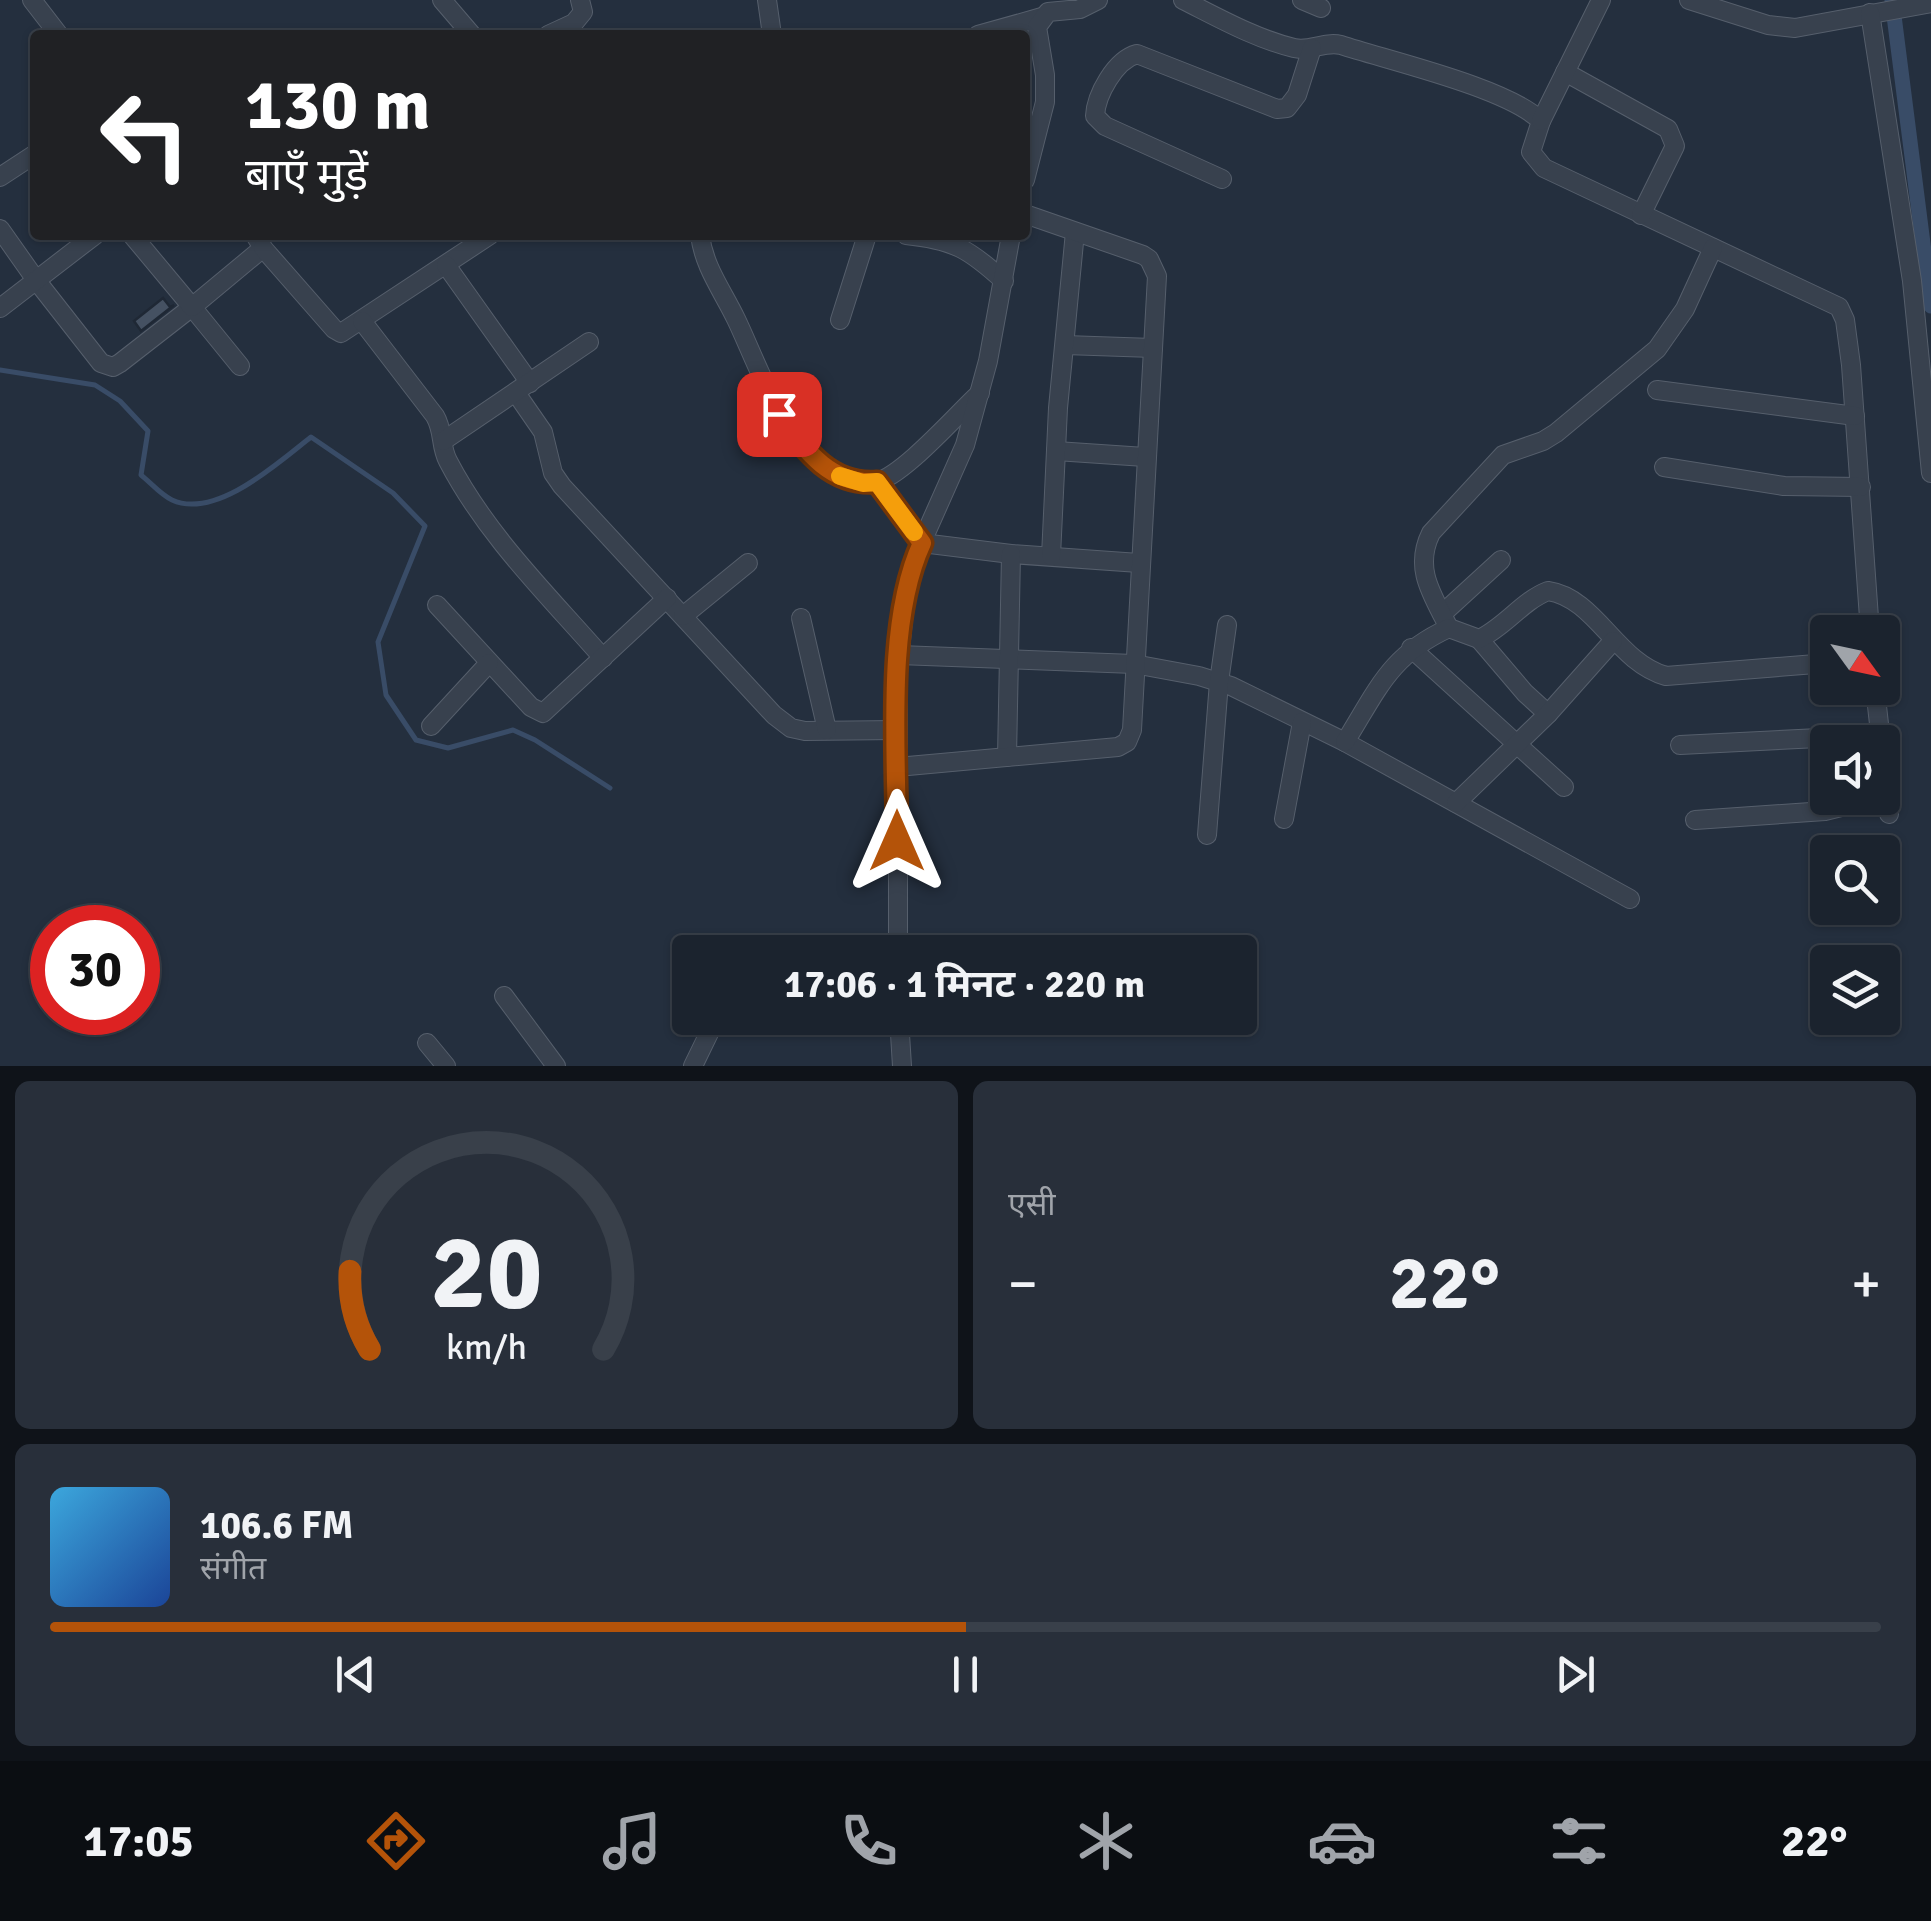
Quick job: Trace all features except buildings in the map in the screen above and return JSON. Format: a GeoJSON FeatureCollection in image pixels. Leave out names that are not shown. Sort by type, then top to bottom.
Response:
{"type":"FeatureCollection","features":[{"type":"Feature","properties":{"kind":"street"},"geometry":{"type":"LineString","coordinates":[[32,0],[55,30]]}},
{"type":"Feature","properties":{"kind":"street"},"geometry":{"type":"LineString","coordinates":[[442,0],[468,30]]}},
{"type":"Feature","properties":{"kind":"street"},"geometry":{"type":"LineString","coordinates":[[559,30],[574,23],[583,12],[580,0]]}},
{"type":"Feature","properties":{"kind":"street"},"geometry":{"type":"LineString","coordinates":[[767,0],[771,30]]}},
{"type":"Feature","properties":{"kind":"street"},"geometry":{"type":"LineString","coordinates":[[996,30],[1042,17],[1060,5],[1080,9],[1098,0]]}},
{"type":"Feature","properties":{"kind":"street"},"geometry":{"type":"LineString","coordinates":[[1183,0],[1292,48],[1312,48],[1331,42],[1446,77],[1497,96],[1541,121]]}},
{"type":"Feature","properties":{"kind":"street"},"geometry":{"type":"LineString","coordinates":[[1302,0],[1321,8]]}},
{"type":"Feature","properties":{"kind":"street"},"geometry":{"type":"LineString","coordinates":[[1689,0],[1768,25],[1814,27],[1922,4]]}},
{"type":"Feature","properties":{"kind":"street"},"geometry":{"type":"LineString","coordinates":[[1834,0],[1837,20]]}},
{"type":"Feature","properties":{"kind":"street"},"geometry":{"type":"LineString","coordinates":[[1596,2],[1541,121],[1531,152],[1544,168],[1839,307],[1846,320],[1869,615]]}},
{"type":"Feature","properties":{"kind":"street"},"geometry":{"type":"LineString","coordinates":[[1872,12],[1912,281],[1931,473]]}},
{"type":"Feature","properties":{"kind":"street"},"geometry":{"type":"LineString","coordinates":[[1030,160],[1045,102],[1038,27],[1042,17]]}},
{"type":"Feature","properties":{"kind":"street"},"geometry":{"type":"LineString","coordinates":[[1222,179],[1105,126],[1095,116],[1108,81],[1128,56],[1136,54],[1277,109],[1288,108],[1297,95],[1312,48]]}},
{"type":"Feature","properties":{"kind":"street"},"geometry":{"type":"LineString","coordinates":[[1565,72],[1668,128],[1674,137],[1675,146],[1642,215]]}},
{"type":"Feature","properties":{"kind":"street"},"geometry":{"type":"LineString","coordinates":[[0,177],[30,157]]}},
{"type":"Feature","properties":{"kind":"street"},"geometry":{"type":"LineString","coordinates":[[897,768],[1118,747],[1128,742],[1132,730],[1156,276],[1149,259],[1030,216]]}},
{"type":"Feature","properties":{"kind":"street"},"geometry":{"type":"LineString","coordinates":[[0,228],[96,358],[107,367],[120,363],[192,307],[259,242],[337,332],[346,332],[483,240]]}},
{"type":"Feature","properties":{"kind":"street"},"geometry":{"type":"LineString","coordinates":[[1050,556],[1075,232]]}},
{"type":"Feature","properties":{"kind":"street"},"geometry":{"type":"LineString","coordinates":[[0,308],[88,240]]}},
{"type":"Feature","properties":{"kind":"street"},"geometry":{"type":"LineString","coordinates":[[136,240],[240,366]]}},
{"type":"Feature","properties":{"kind":"street"},"geometry":{"type":"LineString","coordinates":[[701,240],[707,267],[779,414],[830,472],[854,481],[877,482],[890,477],[980,393]]}},
{"type":"Feature","properties":{"kind":"street"},"geometry":{"type":"LineString","coordinates":[[840,320],[865,240]]}},
{"type":"Feature","properties":{"kind":"street"},"geometry":{"type":"LineString","coordinates":[[939,240],[965,248],[1004,281]]}},
{"type":"Feature","properties":{"kind":"street"},"geometry":{"type":"LineString","coordinates":[[898,935],[896,730],[909,574],[953,479],[980,393],[1010,240]]}},
{"type":"Feature","properties":{"kind":"street"},"geometry":{"type":"LineString","coordinates":[[1548,714],[1479,639],[1446,621],[1423,572],[1424,548],[1431,533],[1503,456],[1543,442],[1556,433],[1657,348],[1684,309],[1713,248]]}},
{"type":"Feature","properties":{"kind":"street"},"geometry":{"type":"LineString","coordinates":[[446,265],[523,388],[543,432],[556,479],[782,722],[805,732],[896,730]]}},
{"type":"Feature","properties":{"kind":"street"},"geometry":{"type":"LineString","coordinates":[[362,321],[435,416],[443,432],[448,460],[498,539],[604,658]]}},
{"type":"Feature","properties":{"kind":"street"},"geometry":{"type":"LineString","coordinates":[[443,441],[589,342]]}},
{"type":"Feature","properties":{"kind":"street"},"geometry":{"type":"LineString","coordinates":[[1064,345],[1153,348]]}},
{"type":"Feature","properties":{"kind":"street"},"geometry":{"type":"LineString","coordinates":[[1657,390],[1855,416]]}},
{"type":"Feature","properties":{"kind":"street"},"geometry":{"type":"LineString","coordinates":[[1056,450],[1145,456]]}},
{"type":"Feature","properties":{"kind":"street"},"geometry":{"type":"LineString","coordinates":[[1664,466],[1784,486],[1861,488]]}},
{"type":"Feature","properties":{"kind":"street"},"geometry":{"type":"LineString","coordinates":[[877,482],[922,543],[1139,563]]}},
{"type":"Feature","properties":{"kind":"street"},"geometry":{"type":"LineString","coordinates":[[1007,757],[1011,554]]}},
{"type":"Feature","properties":{"kind":"street"},"geometry":{"type":"LineString","coordinates":[[1345,742],[1393,664],[1446,621],[1501,560]]}},
{"type":"Feature","properties":{"kind":"street"},"geometry":{"type":"LineString","coordinates":[[684,616],[748,563]]}},
{"type":"Feature","properties":{"kind":"street"},"geometry":{"type":"LineString","coordinates":[[1479,639],[1548,590],[1574,601],[1642,666],[1666,676],[1810,664]]}},
{"type":"Feature","properties":{"kind":"street"},"geometry":{"type":"LineString","coordinates":[[437,605],[535,711],[543,713],[666,598]]}},
{"type":"Feature","properties":{"kind":"street"},"geometry":{"type":"LineString","coordinates":[[801,618],[827,730]]}},
{"type":"Feature","properties":{"kind":"street"},"geometry":{"type":"LineString","coordinates":[[1207,835],[1226,625]]}},
{"type":"Feature","properties":{"kind":"street"},"geometry":{"type":"LineString","coordinates":[[1456,803],[1548,714],[1613,640]]}},
{"type":"Feature","properties":{"kind":"street"},"geometry":{"type":"LineString","coordinates":[[1411,648],[1564,786]]}},
{"type":"Feature","properties":{"kind":"street"},"geometry":{"type":"LineString","coordinates":[[900,655],[1134,664],[1219,682],[1345,742],[1630,899]]}},
{"type":"Feature","properties":{"kind":"street"},"geometry":{"type":"LineString","coordinates":[[431,726],[489,663]]}},
{"type":"Feature","properties":{"kind":"street"},"geometry":{"type":"LineString","coordinates":[[1284,819],[1302,722]]}},
{"type":"Feature","properties":{"kind":"street"},"geometry":{"type":"LineString","coordinates":[[1680,745],[1810,741]]}},
{"type":"Feature","properties":{"kind":"street"},"geometry":{"type":"LineString","coordinates":[[1695,820],[1810,813]]}},
{"type":"Feature","properties":{"kind":"street"},"geometry":{"type":"LineString","coordinates":[[504,996],[556,1066]]}},
{"type":"Feature","properties":{"kind":"street"},"geometry":{"type":"LineString","coordinates":[[693,1066],[708,1035]]}},
{"type":"Feature","properties":{"kind":"street"},"geometry":{"type":"LineString","coordinates":[[900,1035],[902,1066]]}},
{"type":"Feature","properties":{"kind":"street"},"geometry":{"type":"LineString","coordinates":[[428,1043],[446,1066]]}},
{"type":"Feature","properties":{"kind":"waterway"},"geometry":{"type":"LineString","coordinates":[[1892,0],[1931,306]]}},
{"type":"Feature","properties":{"kind":"waterway"},"geometry":{"type":"LineString","coordinates":[[0,370],[95,385],[120,401],[148,431],[141,475],[172,500],[189,504],[227,495],[265,473],[311,437],[393,493],[425,526],[378,642],[386,695],[416,740],[448,748],[513,730],[610,788]]}},
{"type":"Feature","properties":{"kind":"slow traffic"},"geometry":{"type":"LineString","coordinates":[[840,476],[863,483],[877,482],[914,532]]}},
{"type":"Feature","properties":{"kind":"route"},"geometry":{"type":"LineString","coordinates":[[779,414],[830,472],[863,483],[877,482],[922,543],[909,574],[898,670],[897,841]]}}]}
